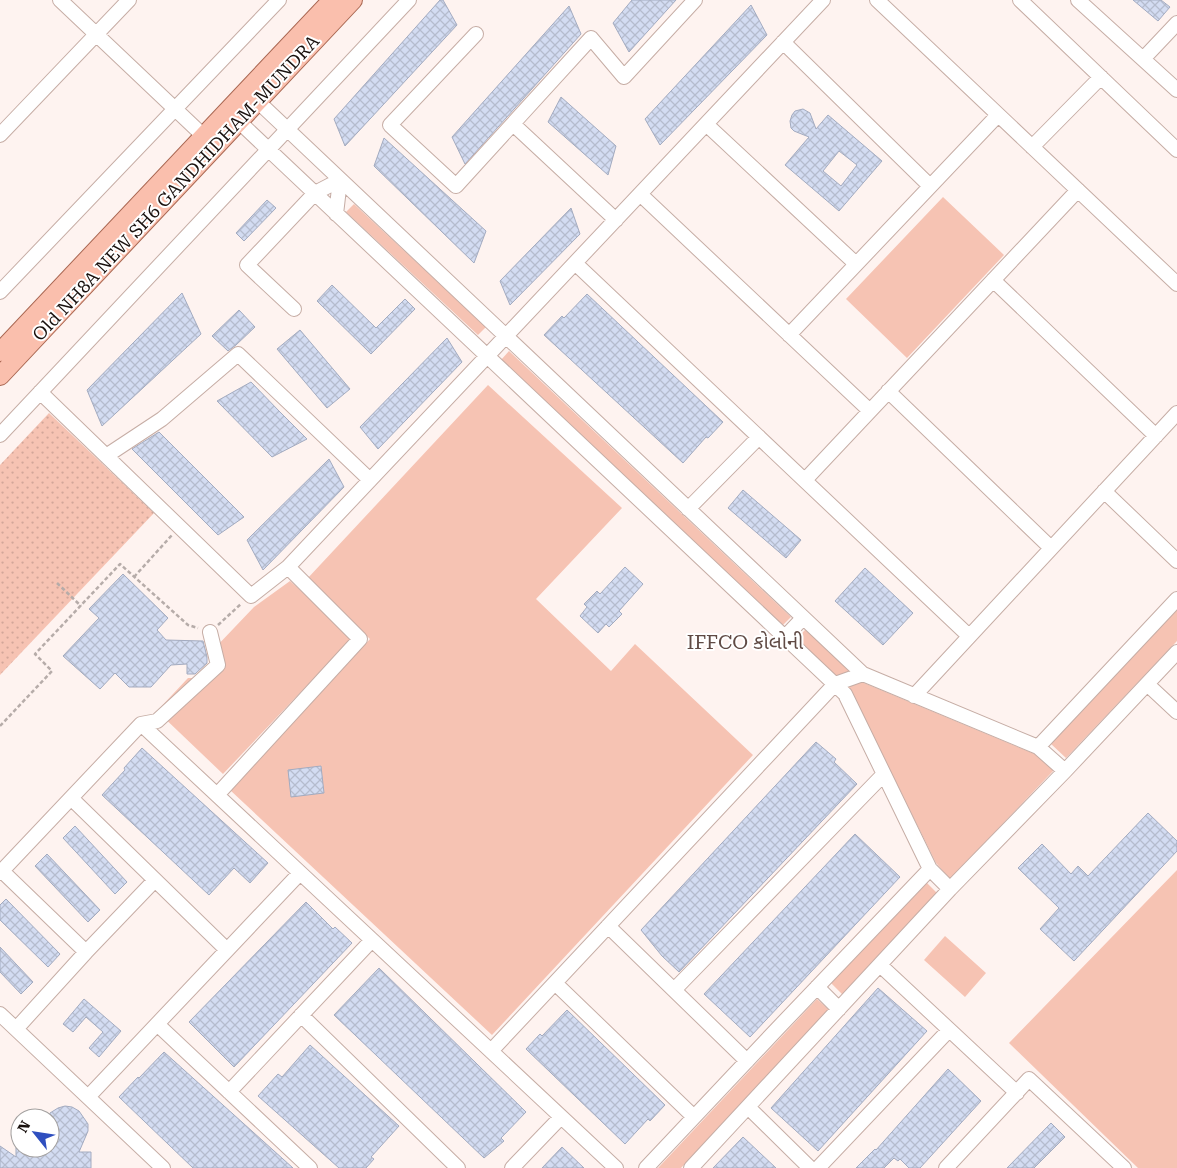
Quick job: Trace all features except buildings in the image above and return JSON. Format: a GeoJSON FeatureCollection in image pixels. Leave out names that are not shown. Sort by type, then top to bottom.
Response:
{"type":"FeatureCollection","features":[{"type":"Feature","properties":{"kind":"main road"},"geometry":{"type":"LineString","coordinates":[[252,96],[332,0]]}},
{"type":"Feature","properties":{"kind":"main road","name":"Old NH8A NEW SH6 GANDHIDHAM-MUNDRA"},"geometry":{"type":"LineString","coordinates":[[0,376],[233,116],[352,0]]}},
{"type":"Feature","properties":{"kind":"main road"},"geometry":{"type":"LineString","coordinates":[[0,352],[209,142]]}},
{"type":"Feature","properties":{"kind":"street"},"geometry":{"type":"LineString","coordinates":[[60,0],[209,142]]}},
{"type":"Feature","properties":{"kind":"street"},"geometry":{"type":"LineString","coordinates":[[0,135],[129,0]]}},
{"type":"Feature","properties":{"kind":"street"},"geometry":{"type":"LineString","coordinates":[[0,292],[279,0]]}},
{"type":"Feature","properties":{"kind":"street"},"geometry":{"type":"LineString","coordinates":[[0,434],[409,0]]}},
{"type":"Feature","properties":{"kind":"street"},"geometry":{"type":"LineString","coordinates":[[476,34],[390,125],[456,186],[591,38],[624,77],[695,0]]}},
{"type":"Feature","properties":{"kind":"street"},"geometry":{"type":"LineString","coordinates":[[877,0],[1177,284]]}},
{"type":"Feature","properties":{"kind":"street"},"geometry":{"type":"LineString","coordinates":[[1020,0],[1177,150]]}},
{"type":"Feature","properties":{"kind":"street"},"geometry":{"type":"LineString","coordinates":[[1078,0],[1177,90]]}},
{"type":"Feature","properties":{"kind":"street"},"geometry":{"type":"LineString","coordinates":[[40,392],[251,596],[288,567],[783,42],[814,3]]}},
{"type":"Feature","properties":{"kind":"street"},"geometry":{"type":"LineString","coordinates":[[1143,59],[1177,23]]}},
{"type":"Feature","properties":{"kind":"street"},"geometry":{"type":"LineString","coordinates":[[783,42],[930,186]]}},
{"type":"Feature","properties":{"kind":"street"},"geometry":{"type":"LineString","coordinates":[[1032,147],[1101,77]]}},
{"type":"Feature","properties":{"kind":"street"},"geometry":{"type":"LineString","coordinates":[[252,96],[863,674],[1038,747],[1065,771]]}},
{"type":"Feature","properties":{"kind":"street"},"geometry":{"type":"LineString","coordinates":[[789,335],[998,115]]}},
{"type":"Feature","properties":{"kind":"street"},"geometry":{"type":"LineString","coordinates":[[233,116],[846,694],[930,869],[950,890]]}},
{"type":"Feature","properties":{"kind":"street"},"geometry":{"type":"LineString","coordinates":[[513,124],[616,220]]}},
{"type":"Feature","properties":{"kind":"street"},"geometry":{"type":"LineString","coordinates":[[706,124],[856,264]]}},
{"type":"Feature","properties":{"kind":"street"},"geometry":{"type":"LineString","coordinates":[[294,310],[247,265],[315,193],[340,180]]}},
{"type":"Feature","properties":{"kind":"street"},"geometry":{"type":"LineString","coordinates":[[336,214],[340,180]]}},
{"type":"Feature","properties":{"kind":"street"},"geometry":{"type":"LineString","coordinates":[[805,480],[1078,190]]}},
{"type":"Feature","properties":{"kind":"street"},"geometry":{"type":"LineString","coordinates":[[640,194],[870,411]]}},
{"type":"Feature","properties":{"kind":"street"},"geometry":{"type":"LineString","coordinates":[[576,263],[969,636]]}},
{"type":"Feature","properties":{"kind":"street"},"geometry":{"type":"LineString","coordinates":[[993,280],[1156,436]]}},
{"type":"Feature","properties":{"kind":"street"},"geometry":{"type":"LineString","coordinates":[[106,456],[162,419],[238,354],[370,480]]}},
{"type":"Feature","properties":{"kind":"street"},"geometry":{"type":"LineString","coordinates":[[888,392],[1051,548]]}},
{"type":"Feature","properties":{"kind":"street"},"geometry":{"type":"LineString","coordinates":[[914,696],[1177,413]]}},
{"type":"Feature","properties":{"kind":"street"},"geometry":{"type":"LineString","coordinates":[[688,510],[759,437]]}},
{"type":"Feature","properties":{"kind":"street"},"geometry":{"type":"LineString","coordinates":[[1104,491],[1177,561]]}},
{"type":"Feature","properties":{"kind":"street"},"geometry":{"type":"LineString","coordinates":[[217,795],[360,639],[288,567]]}},
{"type":"Feature","properties":{"kind":"street"},"geometry":{"type":"LineString","coordinates":[[1038,747],[1177,599]]}},
{"type":"Feature","properties":{"kind":"street"},"geometry":{"type":"LineString","coordinates":[[785,637],[803,618]]}},
{"type":"Feature","properties":{"kind":"street"},"geometry":{"type":"LineString","coordinates":[[86,952],[1,872],[141,724],[157,721],[218,665],[210,632]]}},
{"type":"Feature","properties":{"kind":"street"},"geometry":{"type":"LineString","coordinates":[[691,1168],[950,890],[1177,652]]}},
{"type":"Feature","properties":{"kind":"street"},"geometry":{"type":"LineString","coordinates":[[491,1052],[835,684],[863,674]]}},
{"type":"Feature","properties":{"kind":"street"},"geometry":{"type":"LineString","coordinates":[[1147,684],[1177,712]]}},
{"type":"Feature","properties":{"kind":"street"},"geometry":{"type":"LineString","coordinates":[[141,724],[616,1168]]}},
{"type":"Feature","properties":{"kind":"street"},"geometry":{"type":"LineString","coordinates":[[674,990],[884,774]]}},
{"type":"Feature","properties":{"kind":"street"},"geometry":{"type":"LineString","coordinates":[[71,798],[227,950]]}},
{"type":"Feature","properties":{"kind":"street"},"geometry":{"type":"LineString","coordinates":[[646,1168],[930,869]]}},
{"type":"Feature","properties":{"kind":"street"},"geometry":{"type":"LineString","coordinates":[[88,1097],[300,873]]}},
{"type":"Feature","properties":{"kind":"street"},"geometry":{"type":"LineString","coordinates":[[16,1029],[155,880]]}},
{"type":"Feature","properties":{"kind":"street"},"geometry":{"type":"LineString","coordinates":[[608,926],[747,1061]]}},
{"type":"Feature","properties":{"kind":"street"},"geometry":{"type":"LineString","coordinates":[[229,1092],[372,940]]}},
{"type":"Feature","properties":{"kind":"street"},"geometry":{"type":"LineString","coordinates":[[880,965],[1016,1093]]}},
{"type":"Feature","properties":{"kind":"street"},"geometry":{"type":"LineString","coordinates":[[555,983],[694,1117]]}},
{"type":"Feature","properties":{"kind":"street"},"geometry":{"type":"LineString","coordinates":[[816,987],[839,1009]]}},
{"type":"Feature","properties":{"kind":"street"},"geometry":{"type":"LineString","coordinates":[[0,1014],[163,1168]]}},
{"type":"Feature","properties":{"kind":"street"},"geometry":{"type":"LineString","coordinates":[[302,1015],[458,1168]]}},
{"type":"Feature","properties":{"kind":"street"},"geometry":{"type":"LineString","coordinates":[[157,1024],[310,1168]]}},
{"type":"Feature","properties":{"kind":"street"},"geometry":{"type":"LineString","coordinates":[[818,1168],[949,1030]]}},
{"type":"Feature","properties":{"kind":"street"},"geometry":{"type":"LineString","coordinates":[[954,1165],[1029,1079],[1124,1168]]}},
{"type":"Feature","properties":{"kind":"street"},"geometry":{"type":"LineString","coordinates":[[748,1107],[810,1168]]}},
{"type":"Feature","properties":{"kind":"street"},"geometry":{"type":"LineString","coordinates":[[512,1168],[561,1117]]}},
{"type":"Feature","properties":{"kind":"path"},"geometry":{"type":"LineString","coordinates":[[134,577],[180,527]]}},
{"type":"Feature","properties":{"kind":"path"},"geometry":{"type":"LineString","coordinates":[[0,726],[52,671],[35,654],[120,564],[188,626],[210,632],[251,596]]}},
{"type":"Feature","properties":{"kind":"path"},"geometry":{"type":"LineString","coordinates":[[57,583],[80,606]]}},
{"type":"Feature","properties":{"kind":"shaded area"},"geometry":{"type":"Polygon","coordinates":[[[943,197],[1004,255],[907,358],[846,299],[943,197]]]}},
{"type":"Feature","properties":{"kind":"shaded area"},"geometry":{"type":"Polygon","coordinates":[[[354,204],[486,327],[478,335],[346,212],[354,204]]]}},
{"type":"Feature","properties":{"kind":"shaded area"},"geometry":{"type":"Polygon","coordinates":[[[509,351],[791,617],[783,625],[501,360],[509,351]]]}},
{"type":"Feature","properties":{"kind":"shaded area"},"geometry":{"type":"Polygon","coordinates":[[[488,385],[622,508],[536,599],[611,671],[635,644],[753,755],[492,1035],[230,790],[370,639],[307,579],[488,385]]]}},
{"type":"Feature","properties":{"kind":"shaded area"},"geometry":{"type":"Polygon","coordinates":[[[49,413],[154,513],[0,675],[0,465],[49,413]]]}},
{"type":"Feature","properties":{"kind":"shaded area"},"geometry":{"type":"Polygon","coordinates":[[[290,581],[353,637],[223,774],[157,711],[188,678],[212,678],[214,649],[254,607],[290,581]]]}},
{"type":"Feature","properties":{"kind":"shaded area"},"geometry":{"type":"Polygon","coordinates":[[[1177,609],[1177,641],[1066,758],[1050,743],[1177,609]]]}},
{"type":"Feature","properties":{"kind":"shaded area"},"geometry":{"type":"Polygon","coordinates":[[[806,629],[864,683],[1037,755],[1054,770],[950,879],[936,863],[853,695],[795,640],[806,629]]]}},
{"type":"Feature","properties":{"kind":"shaded area"},"geometry":{"type":"Polygon","coordinates":[[[1177,870],[1177,1168],[1138,1168],[1009,1043],[1177,870]]]}},
{"type":"Feature","properties":{"kind":"shaded area"},"geometry":{"type":"Polygon","coordinates":[[[927,883],[939,895],[843,995],[831,983],[927,883]]]}},
{"type":"Feature","properties":{"kind":"shaded area"},"geometry":{"type":"Polygon","coordinates":[[[945,936],[986,973],[965,997],[924,960],[945,936]]]}},
{"type":"Feature","properties":{"kind":"shaded area"},"geometry":{"type":"Polygon","coordinates":[[[817,999],[829,1010],[681,1168],[658,1168],[817,999]]]}},
{"type":"Feature","properties":{"kind":"district","name":"IFFCO કોલોની"},"geometry":{"type":"Point","coordinates":[745,642]}}]}
